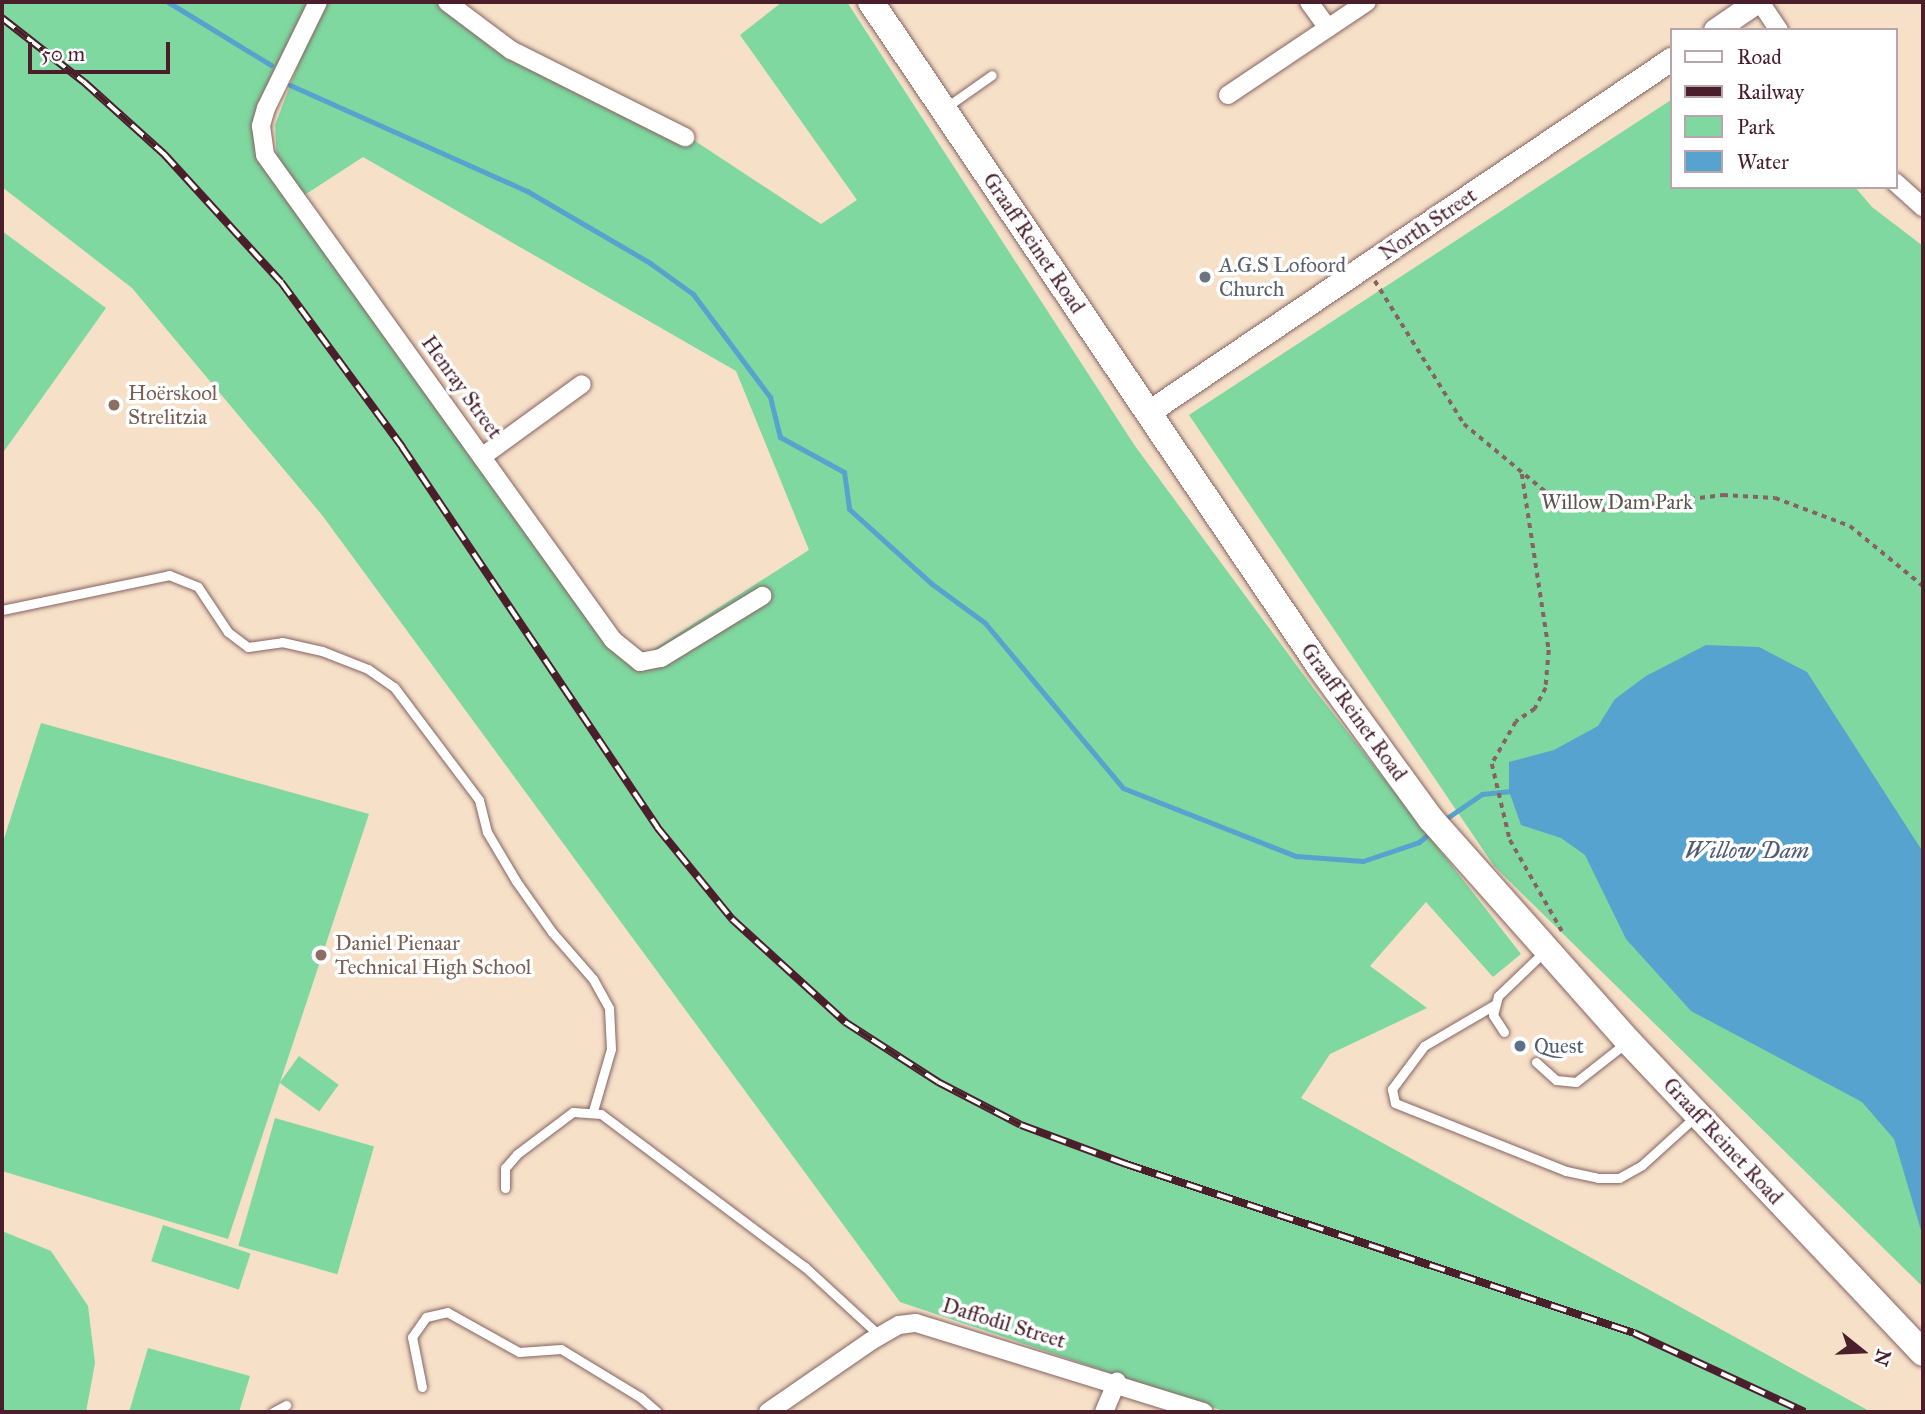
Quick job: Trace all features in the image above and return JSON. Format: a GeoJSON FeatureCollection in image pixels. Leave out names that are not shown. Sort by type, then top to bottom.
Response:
{"type":"FeatureCollection","features":[{"type":"Feature","properties":{"kind":"main road","name":"Graaff Reinet Road"},"geometry":{"type":"LineString","coordinates":[[871,2],[1150,411],[1320,667],[1444,835],[1556,944],[1628,1041],[1923,1353]]}},
{"type":"Feature","properties":{"kind":"street","name":"Henray Street"},"geometry":{"type":"LineString","coordinates":[[318,2],[266,108],[261,126],[265,155],[628,656],[640,662],[661,658],[762,596]]}},
{"type":"Feature","properties":{"kind":"street"},"geometry":{"type":"LineString","coordinates":[[447,2],[511,50],[685,137]]}},
{"type":"Feature","properties":{"kind":"street"},"geometry":{"type":"LineString","coordinates":[[1309,2],[1328,28]]}},
{"type":"Feature","properties":{"kind":"street"},"geometry":{"type":"LineString","coordinates":[[1228,95],[1367,2]]}},
{"type":"Feature","properties":{"kind":"street"},"geometry":{"type":"LineString","coordinates":[[1718,28],[1758,2],[1778,28]]}},
{"type":"Feature","properties":{"kind":"street","name":"North Street"},"geometry":{"type":"LineString","coordinates":[[1150,411],[1670,60]]}},
{"type":"Feature","properties":{"kind":"street"},"geometry":{"type":"LineString","coordinates":[[1897,184],[1923,207]]}},
{"type":"Feature","properties":{"kind":"street"},"geometry":{"type":"LineString","coordinates":[[484,456],[582,384]]}},
{"type":"Feature","properties":{"kind":"street","name":"Daffodil Street"},"geometry":{"type":"LineString","coordinates":[[768,1412],[899,1325],[931,1324],[1204,1412]]}},
{"type":"Feature","properties":{"kind":"street"},"geometry":{"type":"LineString","coordinates":[[1104,1412],[1117,1382]]}},
{"type":"Feature","properties":{"kind":"lane"},"geometry":{"type":"LineString","coordinates":[[943,109],[992,75]]}},
{"type":"Feature","properties":{"kind":"lane"},"geometry":{"type":"LineString","coordinates":[[2,610],[169,575],[198,587],[228,632],[248,647],[282,642],[322,651],[368,669],[394,687],[478,800],[487,832],[516,881],[552,932],[593,979],[609,1008],[611,1049],[593,1111]]}},
{"type":"Feature","properties":{"kind":"lane"},"geometry":{"type":"LineString","coordinates":[[1504,1032],[1493,1015],[1494,1004],[1505,985],[1556,944]]}},
{"type":"Feature","properties":{"kind":"lane"},"geometry":{"type":"LineString","coordinates":[[1494,1004],[1424,1046],[1392,1089],[1395,1103],[1566,1171],[1598,1178],[1619,1178],[1642,1165],[1699,1114]]}},
{"type":"Feature","properties":{"kind":"lane"},"geometry":{"type":"LineString","coordinates":[[1536,1062],[1556,1080],[1576,1082],[1628,1041]]}},
{"type":"Feature","properties":{"kind":"lane"},"geometry":{"type":"LineString","coordinates":[[505,1188],[505,1168],[517,1154],[573,1112],[593,1111],[650,1147],[805,1267],[880,1336]]}},
{"type":"Feature","properties":{"kind":"lane"},"geometry":{"type":"LineString","coordinates":[[422,1387],[412,1337],[426,1317],[447,1312],[519,1352],[561,1349],[640,1397],[657,1412]]}},
{"type":"Feature","properties":{"kind":"lane"},"geometry":{"type":"LineString","coordinates":[[273,1412],[286,1405]]}},
{"type":"Feature","properties":{"kind":"path"},"geometry":{"type":"LineString","coordinates":[[1366,267],[1464,424],[1522,474],[1567,501],[1601,510],[1723,495],[1775,498],[1801,505],[1850,526],[1923,586]]}},
{"type":"Feature","properties":{"kind":"path"},"geometry":{"type":"LineString","coordinates":[[1522,474],[1531,556],[1544,611],[1546,688],[1535,709],[1516,722],[1499,747],[1492,764],[1510,840],[1556,944]]}},
{"type":"Feature","properties":{"kind":"green space"},"geometry":{"type":"Polygon","coordinates":[[[2,2],[315,2],[267,123],[269,164],[632,663],[809,550],[736,371],[363,157],[303,196],[277,162],[275,125],[322,3],[443,2],[692,139],[821,224],[857,200],[740,35],[782,2],[847,2],[1135,446],[1314,689],[1521,954],[1493,977],[1426,902],[1370,966],[1427,1008],[1330,1054],[1301,1098],[1871,1412],[1226,1412],[900,1302],[322,515],[132,288],[2,187],[2,2]]]}},
{"type":"Feature","properties":{"kind":"green space","name":"Willow Dam Park"},"geometry":{"type":"Polygon","coordinates":[[[1670,101],[1670,189],[1857,189],[1872,207],[1923,246],[1923,1287],[1494,866],[1189,415],[1670,101]]]}},
{"type":"Feature","properties":{"kind":"green space"},"geometry":{"type":"Polygon","coordinates":[[[2,231],[106,308],[2,454],[2,231]]]}},
{"type":"Feature","properties":{"kind":"green space"},"geometry":{"type":"Polygon","coordinates":[[[41,723],[369,814],[228,1239],[2,1171],[2,845],[41,723]]]}},
{"type":"Feature","properties":{"kind":"green space"},"geometry":{"type":"Polygon","coordinates":[[[299,1056],[339,1085],[319,1111],[280,1083],[299,1056]]]}},
{"type":"Feature","properties":{"kind":"green space"},"geometry":{"type":"Polygon","coordinates":[[[275,1118],[374,1146],[337,1274],[238,1246],[275,1118]]]}},
{"type":"Feature","properties":{"kind":"green space"},"geometry":{"type":"Polygon","coordinates":[[[163,1225],[250,1253],[239,1290],[151,1261],[163,1225]]]}},
{"type":"Feature","properties":{"kind":"green space"},"geometry":{"type":"Polygon","coordinates":[[[2,1231],[51,1251],[88,1306],[95,1363],[86,1412],[2,1412],[2,1231]]]}},
{"type":"Feature","properties":{"kind":"green space"},"geometry":{"type":"Polygon","coordinates":[[[148,1348],[250,1376],[239,1412],[129,1412],[148,1348]]]}},
{"type":"Feature","properties":{"kind":"water","name":"Willow Dam"},"geometry":{"type":"Polygon","coordinates":[[[1706,645],[1759,647],[1807,672],[1923,852],[1923,1237],[1894,1139],[1862,1102],[1691,1011],[1626,939],[1585,855],[1561,838],[1521,825],[1509,791],[1509,762],[1554,750],[1598,726],[1615,699],[1646,676],[1706,645]]]}},
{"type":"Feature","properties":{"kind":"waterway"},"geometry":{"type":"LineString","coordinates":[[168,2],[271,65]]}},
{"type":"Feature","properties":{"kind":"waterway"},"geometry":{"type":"LineString","coordinates":[[290,85],[527,191],[650,263],[693,294],[770,397],[780,437],[844,472],[849,509],[932,584],[985,623],[1123,788],[1296,856],[1363,861],[1419,842],[1431,832]]}},
{"type":"Feature","properties":{"kind":"waterway"},"geometry":{"type":"LineString","coordinates":[[1444,820],[1482,794],[1509,791]]}},
{"type":"Feature","properties":{"kind":"railway"},"geometry":{"type":"LineString","coordinates":[[2,18],[84,82],[164,154],[281,282],[402,447],[657,827],[732,919],[845,1022],[938,1082],[1021,1125],[1126,1164],[1634,1333],[1805,1412]]}},
{"type":"Feature","properties":{"kind":"place","name":"A.G.S Lofoord Church"},"geometry":{"type":"Point","coordinates":[1205,277]}},
{"type":"Feature","properties":{"kind":"place","name":"Hoërskool Strelitzia"},"geometry":{"type":"Point","coordinates":[114,405]}},
{"type":"Feature","properties":{"kind":"place","name":"Daniel Pienaar Technical High School"},"geometry":{"type":"Point","coordinates":[321,955]}},
{"type":"Feature","properties":{"kind":"place","name":"Quest"},"geometry":{"type":"Point","coordinates":[1520,1046]}}]}
